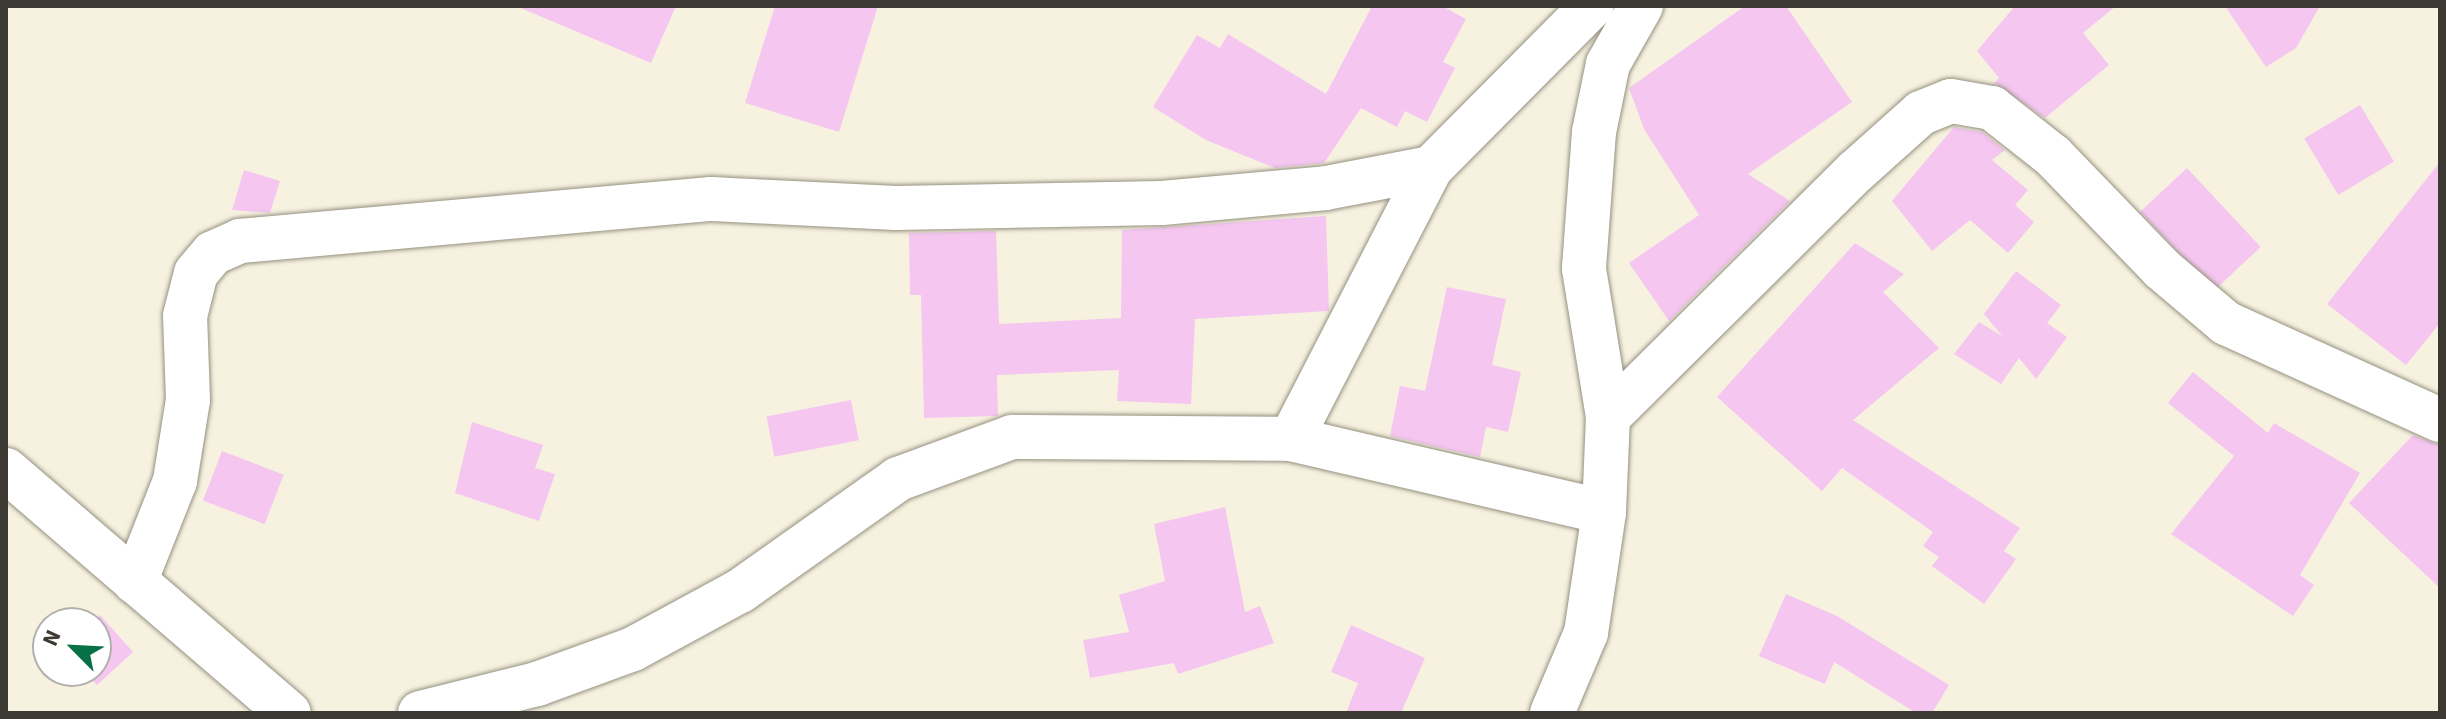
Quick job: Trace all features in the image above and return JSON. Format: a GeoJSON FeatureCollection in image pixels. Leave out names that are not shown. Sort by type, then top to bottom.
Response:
{"type":"FeatureCollection","features":[{"type":"Feature","properties":{"kind":"street"},"geometry":{"type":"LineString","coordinates":[[1291,439],[1431,168],[1592,6]]}},
{"type":"Feature","properties":{"kind":"street"},"geometry":{"type":"LineString","coordinates":[[1552,713],[1586,633],[1604,512],[1608,417],[1584,268],[1588,188],[1608,64],[1641,6]]}},
{"type":"Feature","properties":{"kind":"street"},"geometry":{"type":"LineString","coordinates":[[1608,417],[1855,172],[1921,113],[1951,101],[1992,108],[2053,156],[2162,269],[2226,323],[2440,420]]}},
{"type":"Feature","properties":{"kind":"street"},"geometry":{"type":"LineString","coordinates":[[135,582],[175,481],[188,400],[185,316],[196,273],[213,253],[240,241],[711,199],[896,208],[1162,203],[1326,188],[1431,168]]}},
{"type":"Feature","properties":{"kind":"street"},"geometry":{"type":"LineString","coordinates":[[420,713],[537,684],[633,649],[740,591],[898,479],[1012,437],[1291,439],[1604,512]]}},
{"type":"Feature","properties":{"kind":"street"},"geometry":{"type":"LineString","coordinates":[[6,470],[289,713]]}},
{"type":"Feature","properties":{"kind":"building"},"geometry":{"type":"Polygon","coordinates":[[[516,6],[676,6],[651,63],[516,6]]]}},
{"type":"Feature","properties":{"kind":"building"},"geometry":{"type":"Polygon","coordinates":[[[775,6],[878,6],[839,132],[745,103],[775,6]]]}},
{"type":"Feature","properties":{"kind":"building"},"geometry":{"type":"Polygon","coordinates":[[[1372,6],[1442,6],[1466,19],[1443,62],[1455,68],[1427,122],[1405,111],[1397,127],[1361,108],[1324,163],[1275,168],[1206,140],[1153,107],[1197,35],[1220,48],[1228,34],[1326,94],[1372,6]]]}},
{"type":"Feature","properties":{"kind":"building"},"geometry":{"type":"Polygon","coordinates":[[[1745,6],[1786,6],[1852,102],[1748,174],[1790,201],[1669,321],[1629,263],[1699,215],[1644,129],[1629,88],[1745,6]]]}},
{"type":"Feature","properties":{"kind":"building"},"geometry":{"type":"Polygon","coordinates":[[[2015,6],[2116,6],[2083,33],[2109,65],[2045,118],[1994,83],[1999,78],[1977,51],[2015,6]]]}},
{"type":"Feature","properties":{"kind":"building"},"geometry":{"type":"Polygon","coordinates":[[[2225,6],[2320,6],[2296,48],[2266,67],[2225,6]]]}},
{"type":"Feature","properties":{"kind":"building"},"geometry":{"type":"Polygon","coordinates":[[[2360,105],[2394,162],[2338,195],[2304,138],[2360,105]]]}},
{"type":"Feature","properties":{"kind":"building"},"geometry":{"type":"Polygon","coordinates":[[[1954,127],[1982,132],[2005,150],[1992,160],[2028,190],[2015,205],[2034,222],[2008,253],[1970,220],[1932,251],[1892,201],[1954,127]]]}},
{"type":"Feature","properties":{"kind":"building"},"geometry":{"type":"Polygon","coordinates":[[[2440,162],[2440,323],[2406,365],[2327,304],[2440,162]]]}},
{"type":"Feature","properties":{"kind":"building"},"geometry":{"type":"Polygon","coordinates":[[[2187,168],[2261,247],[2214,291],[2140,212],[2187,168]]]}},
{"type":"Feature","properties":{"kind":"building"},"geometry":{"type":"Polygon","coordinates":[[[244,170],[280,181],[270,213],[232,210],[244,170]]]}},
{"type":"Feature","properties":{"kind":"building"},"geometry":{"type":"Polygon","coordinates":[[[1326,216],[1329,311],[1195,319],[1191,404],[1117,401],[1119,370],[997,375],[998,416],[924,418],[921,295],[910,295],[909,233],[996,231],[999,324],[1121,318],[1122,230],[1326,216]]]}},
{"type":"Feature","properties":{"kind":"building"},"geometry":{"type":"Polygon","coordinates":[[[1855,243],[1904,274],[1883,292],[1939,348],[1853,420],[2020,528],[2004,551],[2016,559],[1984,604],[1932,566],[1939,557],[1923,546],[1933,532],[1842,468],[1822,491],[1717,397],[1855,243]]]}},
{"type":"Feature","properties":{"kind":"building"},"geometry":{"type":"Polygon","coordinates":[[[2016,271],[2061,305],[2047,323],[2067,337],[2036,379],[2019,358],[2001,384],[1954,354],[1979,322],[2002,336],[1984,314],[2016,271]]]}},
{"type":"Feature","properties":{"kind":"building"},"geometry":{"type":"Polygon","coordinates":[[[1447,287],[1506,299],[1492,365],[1521,372],[1508,432],[1486,427],[1480,457],[1390,436],[1400,386],[1425,391],[1447,287]]]}},
{"type":"Feature","properties":{"kind":"building"},"geometry":{"type":"Polygon","coordinates":[[[2193,372],[2268,433],[2274,423],[2360,473],[2300,575],[2314,585],[2293,616],[2171,534],[2234,456],[2168,403],[2193,372]]]}},
{"type":"Feature","properties":{"kind":"building"},"geometry":{"type":"Polygon","coordinates":[[[851,400],[859,440],[774,457],[767,416],[851,400]]]}},
{"type":"Feature","properties":{"kind":"building"},"geometry":{"type":"Polygon","coordinates":[[[472,422],[543,445],[535,468],[555,474],[539,521],[455,493],[472,422]]]}},
{"type":"Feature","properties":{"kind":"building"},"geometry":{"type":"Polygon","coordinates":[[[2413,435],[2440,445],[2440,588],[2349,503],[2413,435]]]}},
{"type":"Feature","properties":{"kind":"building"},"geometry":{"type":"Polygon","coordinates":[[[222,451],[284,475],[265,524],[203,500],[222,451]]]}},
{"type":"Feature","properties":{"kind":"building"},"geometry":{"type":"Polygon","coordinates":[[[1225,507],[1245,612],[1260,606],[1274,643],[1178,674],[1174,663],[1090,678],[1083,640],[1129,632],[1119,595],[1165,581],[1154,524],[1225,507]]]}},
{"type":"Feature","properties":{"kind":"building"},"geometry":{"type":"Polygon","coordinates":[[[1786,594],[1837,616],[1949,685],[1932,713],[1916,713],[1834,662],[1825,684],[1759,656],[1786,594]]]}},
{"type":"Feature","properties":{"kind":"building"},"geometry":{"type":"Polygon","coordinates":[[[1351,625],[1425,658],[1401,713],[1346,713],[1358,683],[1331,672],[1351,625]]]}},
{"type":"Feature","properties":{"kind":"building"},"geometry":{"type":"Polygon","coordinates":[[[112,628],[133,652],[112,671],[112,628]]]}}]}
